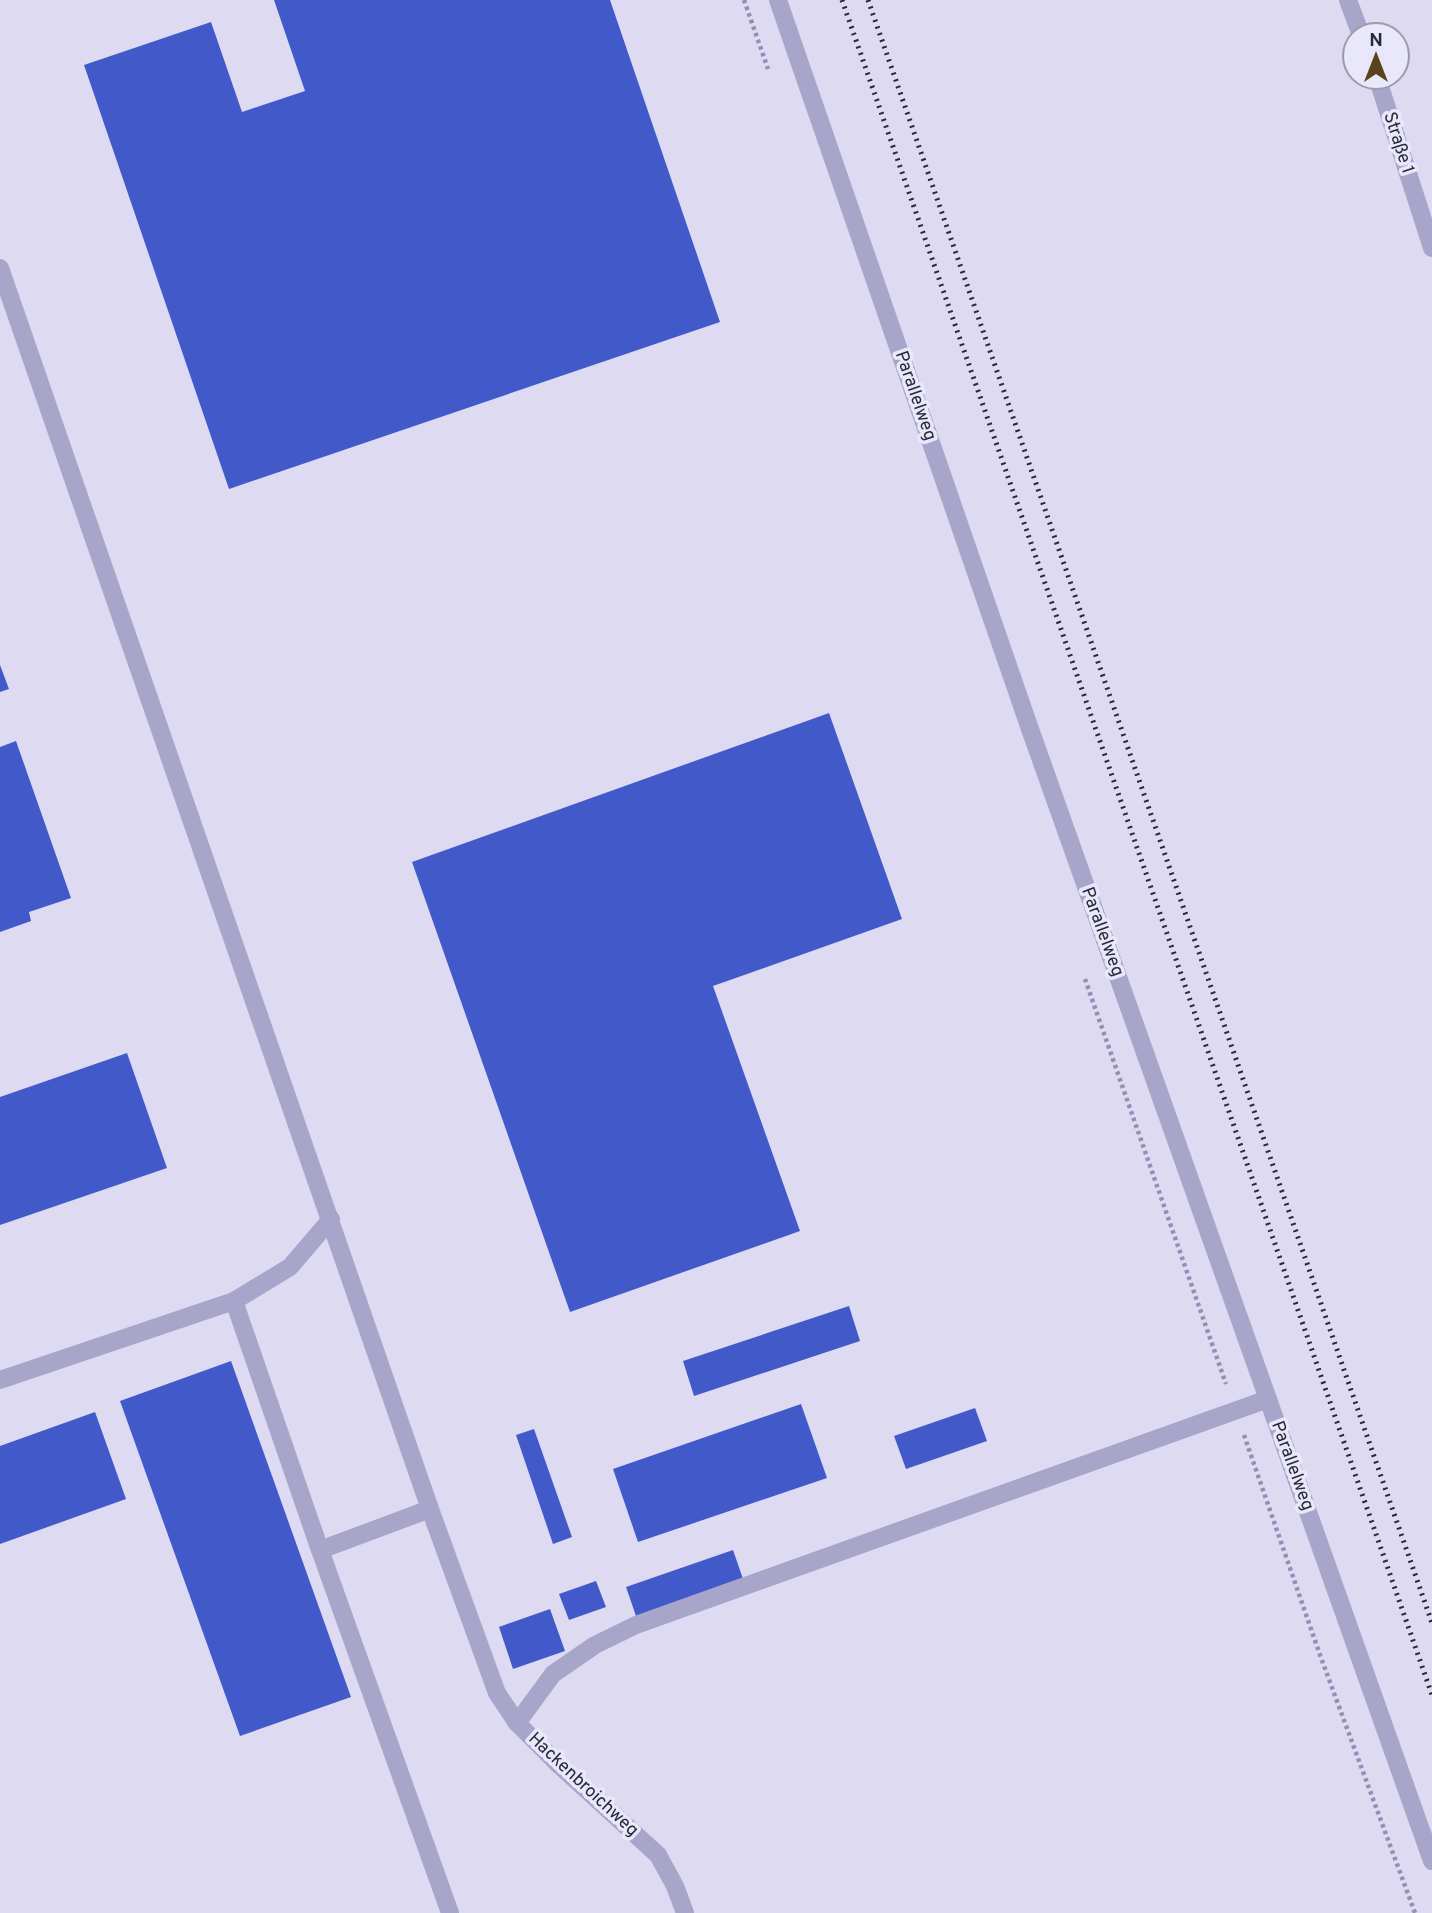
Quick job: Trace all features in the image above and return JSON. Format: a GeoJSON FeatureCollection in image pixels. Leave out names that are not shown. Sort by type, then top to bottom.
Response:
{"type":"FeatureCollection","features":[{"type":"Feature","properties":{"kind":"street","name":"Parallelweg"},"geometry":{"type":"LineString","coordinates":[[778,0],[1030,729],[1432,1861]]}},
{"type":"Feature","properties":{"kind":"street"},"geometry":{"type":"LineString","coordinates":[[1348,0],[1356,21]]}},
{"type":"Feature","properties":{"kind":"street","name":"Straße 1"},"geometry":{"type":"LineString","coordinates":[[1382,91],[1432,248]]}},
{"type":"Feature","properties":{"kind":"street","name":"Hackenbroichweg"},"geometry":{"type":"LineString","coordinates":[[0,268],[430,1510],[496,1693],[517,1723],[658,1855],[675,1886],[685,1913]]}},
{"type":"Feature","properties":{"kind":"street"},"geometry":{"type":"LineString","coordinates":[[0,1380],[234,1301],[290,1267],[331,1219]]}},
{"type":"Feature","properties":{"kind":"street"},"geometry":{"type":"LineString","coordinates":[[234,1301],[450,1913]]}},
{"type":"Feature","properties":{"kind":"street"},"geometry":{"type":"LineString","coordinates":[[517,1723],[553,1674],[595,1645],[636,1625],[1268,1399]]}},
{"type":"Feature","properties":{"kind":"street"},"geometry":{"type":"LineString","coordinates":[[320,1550],[430,1510]]}},
{"type":"Feature","properties":{"kind":"building"},"geometry":{"type":"Polygon","coordinates":[[[274,0],[610,0],[720,322],[229,489],[84,65],[211,22],[242,112],[305,91],[274,0]]]}},
{"type":"Feature","properties":{"kind":"building"},"geometry":{"type":"Polygon","coordinates":[[[0,665],[9,689],[0,692],[0,665]]]}},
{"type":"Feature","properties":{"kind":"building"},"geometry":{"type":"Polygon","coordinates":[[[829,713],[902,919],[713,986],[800,1231],[570,1312],[412,862],[829,713]]]}},
{"type":"Feature","properties":{"kind":"building"},"geometry":{"type":"Polygon","coordinates":[[[16,741],[71,898],[29,912],[31,921],[0,932],[0,747],[16,741]]]}},
{"type":"Feature","properties":{"kind":"building"},"geometry":{"type":"Polygon","coordinates":[[[127,1053],[167,1168],[0,1225],[0,1097],[127,1053]]]}},
{"type":"Feature","properties":{"kind":"building"},"geometry":{"type":"Polygon","coordinates":[[[849,1306],[860,1341],[694,1396],[683,1361],[849,1306]]]}},
{"type":"Feature","properties":{"kind":"building"},"geometry":{"type":"Polygon","coordinates":[[[231,1361],[351,1697],[240,1736],[120,1401],[231,1361]]]}},
{"type":"Feature","properties":{"kind":"building"},"geometry":{"type":"Polygon","coordinates":[[[801,1404],[827,1478],[638,1542],[613,1469],[801,1404]]]}},
{"type":"Feature","properties":{"kind":"building"},"geometry":{"type":"Polygon","coordinates":[[[975,1408],[987,1441],[906,1469],[894,1436],[975,1408]]]}},
{"type":"Feature","properties":{"kind":"building"},"geometry":{"type":"Polygon","coordinates":[[[95,1412],[126,1499],[0,1544],[0,1446],[95,1412]]]}},
{"type":"Feature","properties":{"kind":"building"},"geometry":{"type":"Polygon","coordinates":[[[534,1429],[572,1537],[553,1544],[516,1435],[534,1429]]]}},
{"type":"Feature","properties":{"kind":"building"},"geometry":{"type":"Polygon","coordinates":[[[733,1550],[744,1582],[637,1619],[626,1587],[733,1550]]]}},
{"type":"Feature","properties":{"kind":"building"},"geometry":{"type":"Polygon","coordinates":[[[596,1581],[606,1607],[569,1620],[559,1594],[596,1581]]]}},
{"type":"Feature","properties":{"kind":"building"},"geometry":{"type":"Polygon","coordinates":[[[550,1609],[565,1651],[513,1669],[499,1627],[550,1609]]]}},
{"type":"Feature","properties":{"kind":"railway"},"geometry":{"type":"LineString","coordinates":[[842,0],[1432,1695]]}},
{"type":"Feature","properties":{"kind":"railway"},"geometry":{"type":"LineString","coordinates":[[868,0],[1432,1623]]}}]}
